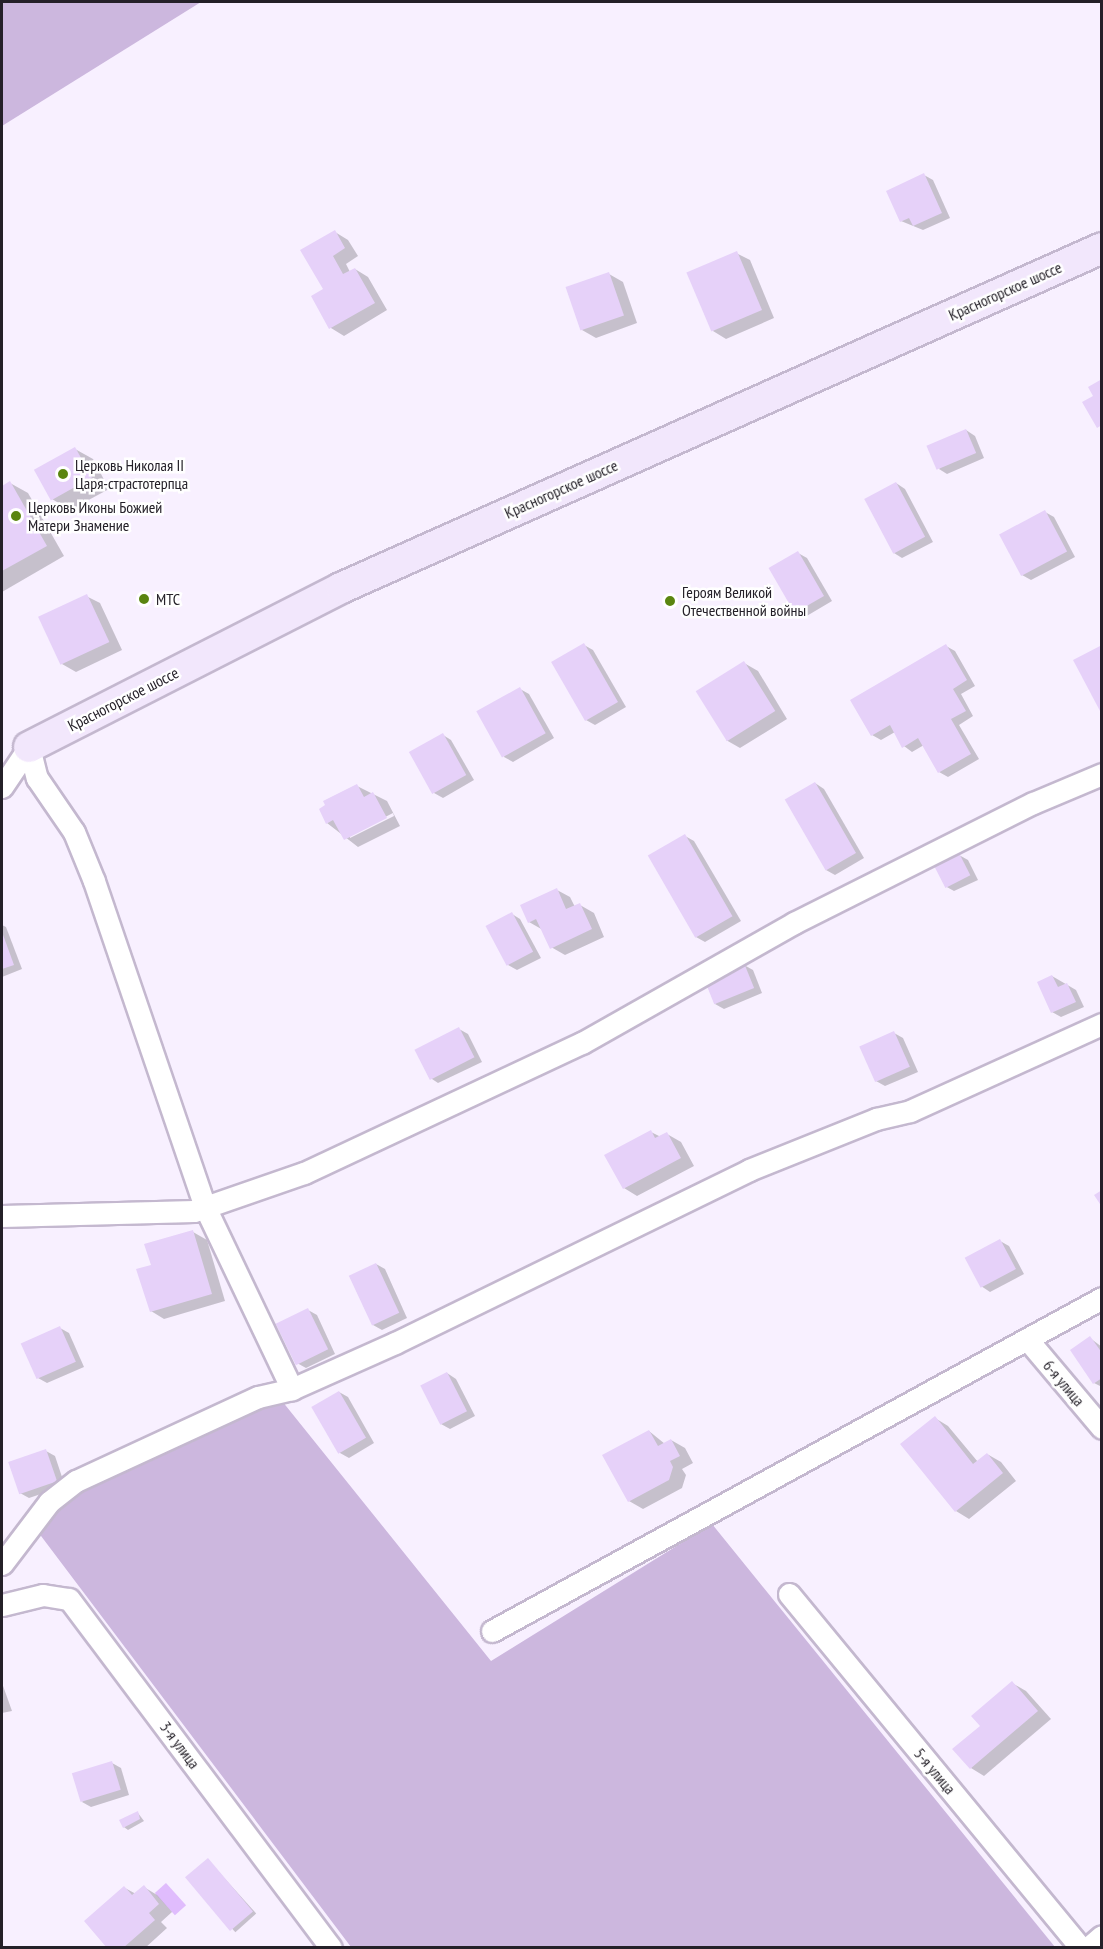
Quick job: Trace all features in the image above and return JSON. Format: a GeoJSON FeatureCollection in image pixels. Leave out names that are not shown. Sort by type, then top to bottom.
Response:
{"type":"FeatureCollection","features":[{"type":"Feature","properties":{"kind":"street","name":"Красногорское шоссе"},"geometry":{"type":"LineString","coordinates":[[29,747],[341,588],[1101,248]]}},
{"type":"Feature","properties":{"kind":"street"},"geometry":{"type":"LineString","coordinates":[[2,766],[29,747]]}},
{"type":"Feature","properties":{"kind":"street"},"geometry":{"type":"LineString","coordinates":[[2,787],[29,747]]}},
{"type":"Feature","properties":{"kind":"street"},"geometry":{"type":"LineString","coordinates":[[29,747],[37,778],[74,832],[94,880],[205,1207],[292,1389]]}},
{"type":"Feature","properties":{"kind":"street"},"geometry":{"type":"LineString","coordinates":[[2,1216],[194,1211],[304,1173],[582,1042],[794,923],[1033,803],[1101,774]]}},
{"type":"Feature","properties":{"kind":"street"},"geometry":{"type":"LineString","coordinates":[[2,1564],[50,1502],[76,1481],[258,1397],[292,1389],[594,1248],[749,1170],[876,1119],[910,1110],[1101,1024]]}},
{"type":"Feature","properties":{"kind":"street"},"geometry":{"type":"LineString","coordinates":[[492,1631],[1101,1298]]}},
{"type":"Feature","properties":{"kind":"street","name":"6-я улица"},"geometry":{"type":"LineString","coordinates":[[1027,1339],[1101,1428]]}},
{"type":"Feature","properties":{"kind":"street","name":"5-я улица"},"geometry":{"type":"LineString","coordinates":[[789,1594],[1081,1947]]}},
{"type":"Feature","properties":{"kind":"street","name":"3-я улица"},"geometry":{"type":"LineString","coordinates":[[2,1605],[43,1595],[69,1599],[331,1947]]}},
{"type":"Feature","properties":{"kind":"street"},"geometry":{"type":"LineString","coordinates":[[1088,1947],[1101,1936]]}},
{"type":"Feature","properties":{"kind":"shaded area"},"geometry":{"type":"Polygon","coordinates":[[[2,2],[201,2],[2,126],[2,2]]]}},
{"type":"Feature","properties":{"kind":"shaded area"},"geometry":{"type":"Polygon","coordinates":[[[282,1401],[491,1661],[712,1524],[1055,1947],[351,1947],[35,1528],[101,1479],[282,1401]]]}},
{"type":"Feature","properties":{"kind":"shaded area"},"geometry":{"type":"Polygon","coordinates":[[[166,1883],[186,1905],[175,1915],[155,1893],[166,1883]]]}},
{"type":"Feature","properties":{"kind":"building"},"geometry":{"type":"Polygon","coordinates":[[[924,173],[942,213],[913,226],[909,218],[900,222],[886,191],[924,173]]]}},
{"type":"Feature","properties":{"kind":"building"},"geometry":{"type":"Polygon","coordinates":[[[335,230],[345,248],[333,256],[343,274],[355,268],[375,303],[329,329],[311,296],[323,289],[300,250],[335,230]]]}},
{"type":"Feature","properties":{"kind":"building"},"geometry":{"type":"Polygon","coordinates":[[[737,251],[762,310],[711,331],[686,272],[737,251]]]}},
{"type":"Feature","properties":{"kind":"building"},"geometry":{"type":"Polygon","coordinates":[[[609,272],[624,315],[580,330],[566,287],[609,272]]]}},
{"type":"Feature","properties":{"kind":"building"},"geometry":{"type":"Polygon","coordinates":[[[1102,379],[1102,425],[1097,428],[1082,402],[1093,396],[1088,387],[1102,379]]]}},
{"type":"Feature","properties":{"kind":"building"},"geometry":{"type":"Polygon","coordinates":[[[966,429],[976,453],[937,470],[926,446],[966,429]]]}},
{"type":"Feature","properties":{"kind":"building","name":"Церковь Николая II Царя-страстотерпца"},"geometry":{"type":"Polygon","coordinates":[[[75,447],[92,478],[51,500],[34,470],[75,447]]]}},
{"type":"Feature","properties":{"kind":"building","name":"Церковь Иконы Божией Матери Знамение"},"geometry":{"type":"Polygon","coordinates":[[[10,481],[47,546],[2,571],[2,486],[10,481]]]}},
{"type":"Feature","properties":{"kind":"building"},"geometry":{"type":"Polygon","coordinates":[[[896,482],[925,537],[893,554],[864,499],[896,482]]]}},
{"type":"Feature","properties":{"kind":"building"},"geometry":{"type":"Polygon","coordinates":[[[1045,510],[1067,551],[1021,576],[999,534],[1045,510]]]}},
{"type":"Feature","properties":{"kind":"building"},"geometry":{"type":"Polygon","coordinates":[[[798,551],[824,596],[795,613],[769,568],[798,551]]]}},
{"type":"Feature","properties":{"kind":"building"},"geometry":{"type":"Polygon","coordinates":[[[87,594],[109,642],[60,665],[38,617],[87,594]]]}},
{"type":"Feature","properties":{"kind":"building"},"geometry":{"type":"Polygon","coordinates":[[[584,643],[618,702],[585,721],[551,662],[584,643]]]}},
{"type":"Feature","properties":{"kind":"building"},"geometry":{"type":"Polygon","coordinates":[[[946,644],[967,680],[953,689],[966,711],[951,719],[971,754],[938,773],[918,738],[902,748],[890,725],[871,736],[850,700],[946,644]]]}},
{"type":"Feature","properties":{"kind":"building"},"geometry":{"type":"Polygon","coordinates":[[[1102,645],[1102,710],[1100,711],[1073,660],[1102,645]]]}},
{"type":"Feature","properties":{"kind":"building"},"geometry":{"type":"Polygon","coordinates":[[[744,661],[775,711],[727,741],[696,691],[744,661]]]}},
{"type":"Feature","properties":{"kind":"building"},"geometry":{"type":"Polygon","coordinates":[[[520,687],[546,733],[502,758],[476,711],[520,687]]]}},
{"type":"Feature","properties":{"kind":"building"},"geometry":{"type":"Polygon","coordinates":[[[443,733],[466,775],[432,794],[409,752],[443,733]]]}},
{"type":"Feature","properties":{"kind":"building"},"geometry":{"type":"Polygon","coordinates":[[[815,782],[856,853],[826,871],[785,799],[815,782]]]}},
{"type":"Feature","properties":{"kind":"building"},"geometry":{"type":"Polygon","coordinates":[[[357,784],[364,797],[373,792],[387,818],[344,840],[333,820],[326,824],[319,809],[325,805],[323,801],[357,784]]]}},
{"type":"Feature","properties":{"kind":"building"},"geometry":{"type":"Polygon","coordinates":[[[685,834],[733,916],[695,938],[648,856],[685,834]]]}},
{"type":"Feature","properties":{"kind":"building"},"geometry":{"type":"Polygon","coordinates":[[[959,853],[970,875],[945,888],[934,866],[959,853]]]}},
{"type":"Feature","properties":{"kind":"building"},"geometry":{"type":"Polygon","coordinates":[[[557,888],[566,909],[580,903],[592,929],[550,949],[536,919],[528,923],[520,905],[557,888]]]}},
{"type":"Feature","properties":{"kind":"building"},"geometry":{"type":"Polygon","coordinates":[[[512,912],[533,952],[507,966],[486,926],[512,912]]]}},
{"type":"Feature","properties":{"kind":"building"},"geometry":{"type":"Polygon","coordinates":[[[2,932],[14,965],[2,969],[2,932]]]}},
{"type":"Feature","properties":{"kind":"building"},"geometry":{"type":"Polygon","coordinates":[[[744,963],[754,988],[714,1004],[704,979],[744,963]]]}},
{"type":"Feature","properties":{"kind":"building"},"geometry":{"type":"Polygon","coordinates":[[[1052,975],[1058,987],[1067,983],[1076,1002],[1051,1013],[1037,982],[1052,975]]]}},
{"type":"Feature","properties":{"kind":"building"},"geometry":{"type":"Polygon","coordinates":[[[459,1027],[474,1057],[430,1080],[414,1050],[459,1027]]]}},
{"type":"Feature","properties":{"kind":"building"},"geometry":{"type":"Polygon","coordinates":[[[894,1031],[910,1067],[875,1082],[859,1046],[894,1031]]]}},
{"type":"Feature","properties":{"kind":"building"},"geometry":{"type":"Polygon","coordinates":[[[651,1130],[655,1138],[667,1132],[681,1158],[623,1189],[604,1155],[651,1130]]]}},
{"type":"Feature","properties":{"kind":"building"},"geometry":{"type":"Polygon","coordinates":[[[1102,1190],[1102,1207],[1094,1195],[1102,1190]]]}},
{"type":"Feature","properties":{"kind":"building"},"geometry":{"type":"Polygon","coordinates":[[[193,1230],[212,1294],[150,1312],[136,1269],[151,1265],[144,1244],[193,1230]]]}},
{"type":"Feature","properties":{"kind":"building"},"geometry":{"type":"Polygon","coordinates":[[[1000,1239],[1016,1269],[981,1288],[965,1258],[1000,1239]]]}},
{"type":"Feature","properties":{"kind":"building"},"geometry":{"type":"Polygon","coordinates":[[[376,1263],[399,1313],[372,1326],[349,1276],[376,1263]]]}},
{"type":"Feature","properties":{"kind":"building"},"geometry":{"type":"Polygon","coordinates":[[[308,1308],[328,1349],[296,1365],[276,1324],[308,1308]]]}},
{"type":"Feature","properties":{"kind":"building"},"geometry":{"type":"Polygon","coordinates":[[[60,1326],[76,1362],[37,1379],[21,1343],[60,1326]]]}},
{"type":"Feature","properties":{"kind":"building"},"geometry":{"type":"Polygon","coordinates":[[[1090,1336],[1102,1353],[1102,1378],[1093,1384],[1070,1350],[1090,1336]]]}},
{"type":"Feature","properties":{"kind":"building"},"geometry":{"type":"Polygon","coordinates":[[[447,1372],[467,1411],[440,1425],[420,1386],[447,1372]]]}},
{"type":"Feature","properties":{"kind":"building"},"geometry":{"type":"Polygon","coordinates":[[[339,1391],[366,1438],[338,1454],[311,1407],[339,1391]]]}},
{"type":"Feature","properties":{"kind":"building"},"geometry":{"type":"Polygon","coordinates":[[[935,1416],[973,1464],[987,1453],[1003,1473],[955,1512],[900,1444],[935,1416]]]}},
{"type":"Feature","properties":{"kind":"building"},"geometry":{"type":"Polygon","coordinates":[[[649,1430],[658,1446],[671,1439],[680,1456],[670,1461],[673,1467],[669,1480],[628,1502],[602,1455],[649,1430]]]}},
{"type":"Feature","properties":{"kind":"building"},"geometry":{"type":"Polygon","coordinates":[[[46,1449],[57,1481],[19,1494],[8,1462],[46,1449]]]}},
{"type":"Feature","properties":{"kind":"building"},"geometry":{"type":"Polygon","coordinates":[[[1012,1681],[1038,1711],[970,1769],[952,1749],[980,1726],[971,1716],[1012,1681]]]}},
{"type":"Feature","properties":{"kind":"building"},"geometry":{"type":"Polygon","coordinates":[[[112,1761],[121,1790],[81,1802],[72,1773],[112,1761]]]}},
{"type":"Feature","properties":{"kind":"building"},"geometry":{"type":"Polygon","coordinates":[[[138,1811],[140,1819],[123,1828],[119,1820],[138,1811]]]}},
{"type":"Feature","properties":{"kind":"building"},"geometry":{"type":"Polygon","coordinates":[[[208,1858],[253,1912],[230,1931],[185,1877],[208,1858]]]}},
{"type":"Feature","properties":{"kind":"building"},"geometry":{"type":"Polygon","coordinates":[[[144,1885],[159,1904],[149,1913],[155,1920],[123,1948],[107,1948],[84,1921],[124,1886],[132,1895],[144,1885]]]}},
{"type":"Feature","properties":{"kind":"place","name":"Церковь Николая II Царя-страстотерпца"},"geometry":{"type":"Point","coordinates":[63,474]}},
{"type":"Feature","properties":{"kind":"place","name":"Церковь Иконы Божией Матери Знамение"},"geometry":{"type":"Point","coordinates":[16,516]}},
{"type":"Feature","properties":{"kind":"place","name":"МТС"},"geometry":{"type":"Point","coordinates":[144,599]}},
{"type":"Feature","properties":{"kind":"place","name":"Героям Великой Отечественной войны"},"geometry":{"type":"Point","coordinates":[670,601]}}]}
